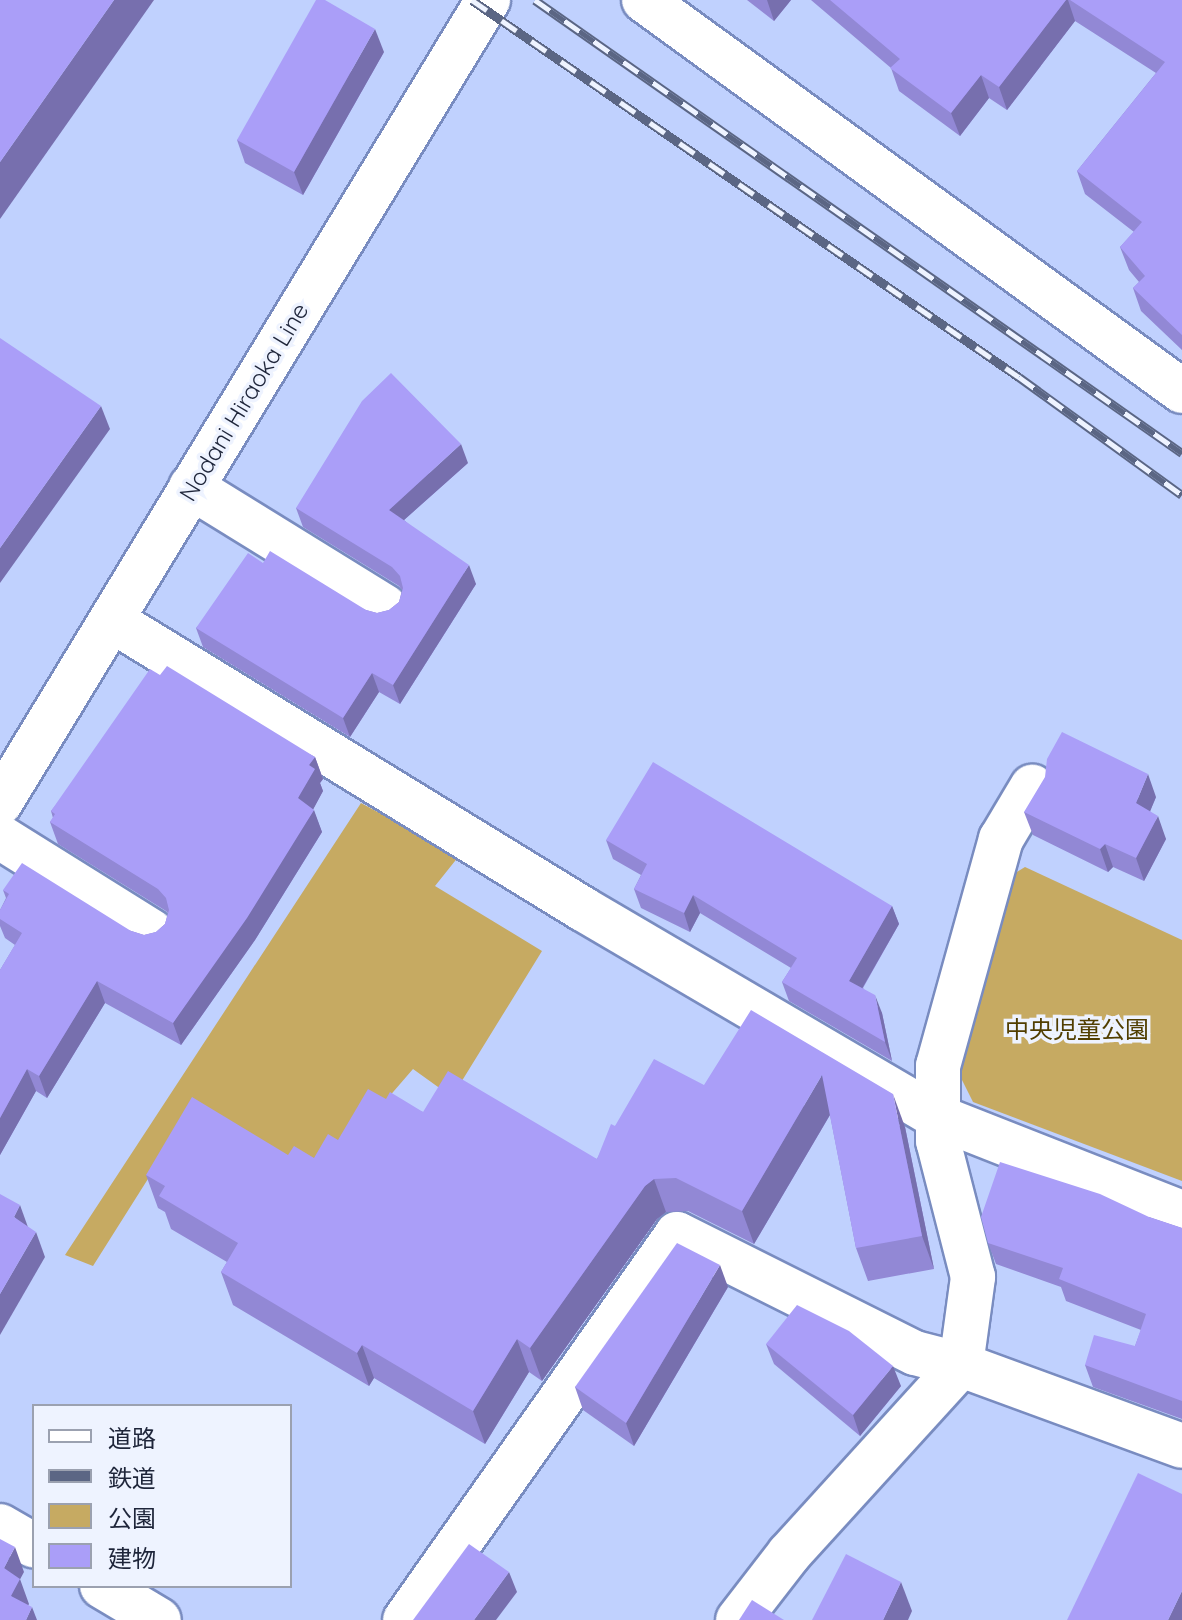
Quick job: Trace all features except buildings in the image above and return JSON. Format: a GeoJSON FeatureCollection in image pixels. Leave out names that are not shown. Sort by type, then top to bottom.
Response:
{"type":"FeatureCollection","features":[{"type":"Feature","properties":{"kind":"street","name":"Nodani Hiraoka Line"},"geometry":{"type":"LineString","coordinates":[[0,803],[488,0]]}},
{"type":"Feature","properties":{"kind":"street"},"geometry":{"type":"LineString","coordinates":[[644,0],[1182,391]]}},
{"type":"Feature","properties":{"kind":"street"},"geometry":{"type":"LineString","coordinates":[[191,487],[385,607]]}},
{"type":"Feature","properties":{"kind":"street"},"geometry":{"type":"LineString","coordinates":[[113,621],[583,909],[938,1117],[1182,1213]]}},
{"type":"Feature","properties":{"kind":"street"},"geometry":{"type":"LineString","coordinates":[[738,1620],[789,1554],[961,1365],[973,1277],[938,1141],[938,1066],[1001,839],[1032,787]]}},
{"type":"Feature","properties":{"kind":"street"},"geometry":{"type":"LineString","coordinates":[[0,837],[152,932]]}},
{"type":"Feature","properties":{"kind":"street"},"geometry":{"type":"LineString","coordinates":[[405,1620],[677,1234],[915,1353],[961,1365],[1182,1446]]}},
{"type":"Feature","properties":{"kind":"street"},"geometry":{"type":"LineString","coordinates":[[0,1526],[32,1545]]}},
{"type":"Feature","properties":{"kind":"street"},"geometry":{"type":"LineString","coordinates":[[105,1588],[159,1620]]}},
{"type":"Feature","properties":{"kind":"green space"},"geometry":{"type":"Polygon","coordinates":[[[361,803],[459,856],[435,886],[542,951],[452,1097],[413,1069],[323,1173],[282,1160],[194,1106],[93,1266],[65,1255],[361,803]]]}},
{"type":"Feature","properties":{"kind":"green space","name":"中央児童公園"},"geometry":{"type":"Polygon","coordinates":[[[1025,867],[1182,940],[1182,1181],[973,1102],[960,1076],[1005,879],[1025,867]]]}},
{"type":"Feature","properties":{"kind":"railway"},"geometry":{"type":"LineString","coordinates":[[472,0],[1019,377],[1182,495]]}},
{"type":"Feature","properties":{"kind":"railway"},"geometry":{"type":"LineString","coordinates":[[535,0],[1182,453]]}}]}
